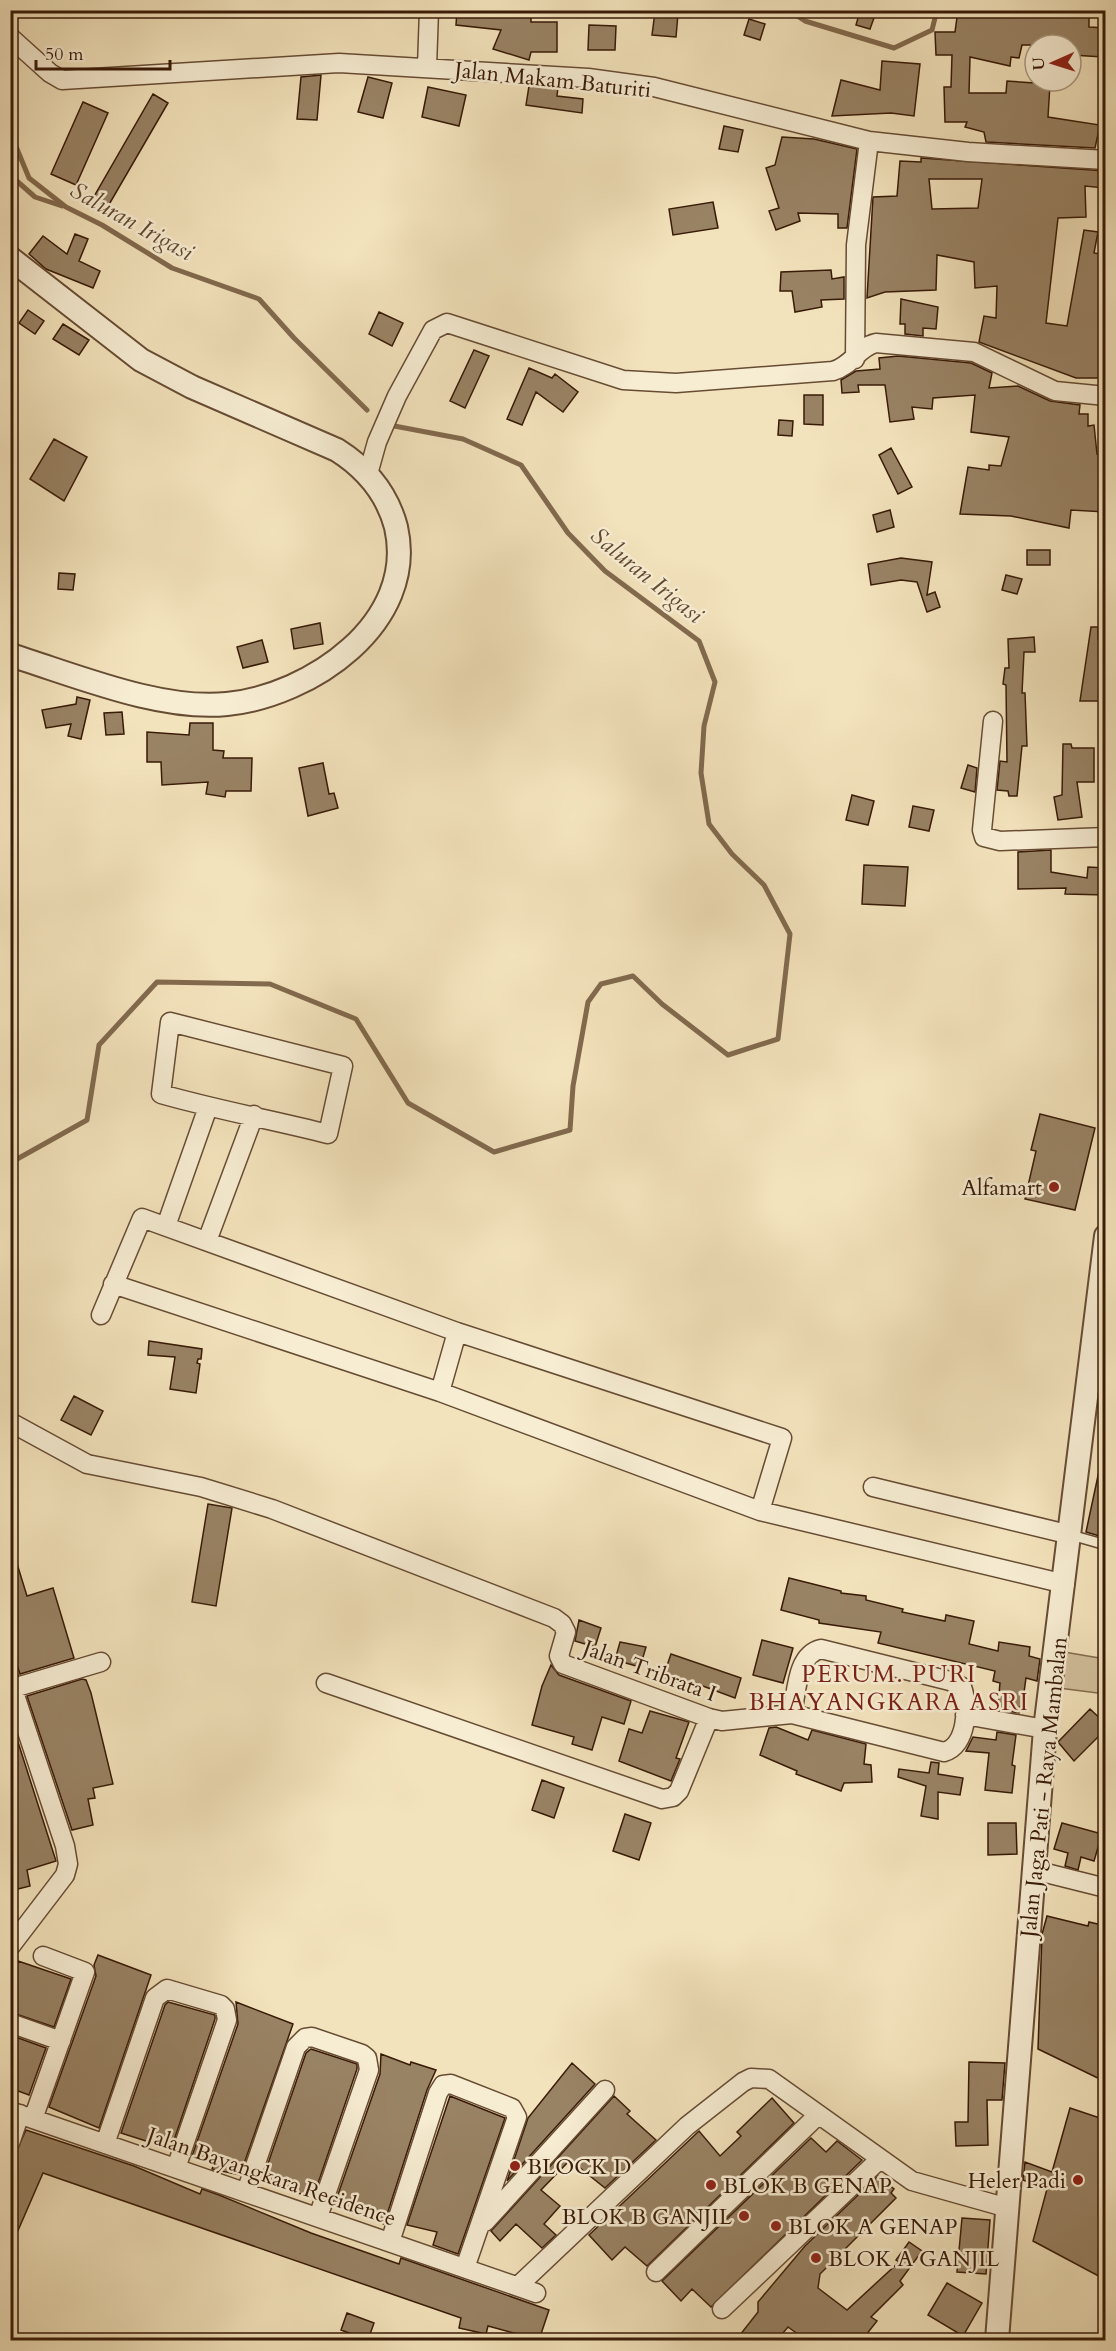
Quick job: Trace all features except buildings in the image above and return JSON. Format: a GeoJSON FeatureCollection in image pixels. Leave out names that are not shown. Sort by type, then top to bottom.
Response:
{"type":"FeatureCollection","features":[{"type":"Feature","properties":{"kind":"street"},"geometry":{"type":"LineString","coordinates":[[427,67],[429,10]]}},
{"type":"Feature","properties":{"kind":"street","name":"Jalan Makam Baturiti"},"geometry":{"type":"LineString","coordinates":[[10,37],[50,73],[62,80],[339,63],[588,78],[654,87],[869,141],[968,152],[1106,160]]}},
{"type":"Feature","properties":{"kind":"street"},"geometry":{"type":"LineString","coordinates":[[855,358],[856,245],[869,141]]}},
{"type":"Feature","properties":{"kind":"street"},"geometry":{"type":"LineString","coordinates":[[10,258],[141,360],[192,387],[337,450],[369,474],[388,503],[397,532],[398,562],[391,591],[377,618],[351,648],[302,682],[246,702],[186,704],[147,696],[10,655]]}},
{"type":"Feature","properties":{"kind":"street"},"geometry":{"type":"LineString","coordinates":[[369,474],[378,442],[397,396],[431,332],[441,324],[454,324],[605,377],[640,382],[676,383],[833,371],[844,367],[862,349],[876,343],[974,352],[1055,391],[1106,396]]}},
{"type":"Feature","properties":{"kind":"street"},"geometry":{"type":"LineString","coordinates":[[993,721],[982,830],[984,837],[1000,841],[1106,837]]}},
{"type":"Feature","properties":{"kind":"street"},"geometry":{"type":"LineString","coordinates":[[170,1022],[344,1066],[328,1134],[254,1115],[207,1107],[161,1094],[170,1022]]}},
{"type":"Feature","properties":{"kind":"street"},"geometry":{"type":"LineString","coordinates":[[166,1226],[207,1107]]}},
{"type":"Feature","properties":{"kind":"street"},"geometry":{"type":"LineString","coordinates":[[207,1241],[254,1115]]}},
{"type":"Feature","properties":{"kind":"street"},"geometry":{"type":"LineString","coordinates":[[101,1315],[142,1218],[457,1332],[782,1438],[760,1511]]}},
{"type":"Feature","properties":{"kind":"street","name":"Jalan Jaga Pati - Raya Mambalan"},"geometry":{"type":"LineString","coordinates":[[997,2340],[1046,1729],[1106,1236]]}},
{"type":"Feature","properties":{"kind":"street"},"geometry":{"type":"LineString","coordinates":[[113,1284],[440,1392],[760,1511],[1065,1584]]}},
{"type":"Feature","properties":{"kind":"street"},"geometry":{"type":"LineString","coordinates":[[440,1392],[457,1332]]}},
{"type":"Feature","properties":{"kind":"street","name":"Jalan Tribrata I"},"geometry":{"type":"LineString","coordinates":[[10,1422],[87,1464],[201,1487],[272,1509],[550,1617],[565,1629],[559,1656],[563,1664],[709,1718],[722,1721],[792,1714],[941,1752],[950,1750],[957,1744],[965,1715]]}},
{"type":"Feature","properties":{"kind":"street"},"geometry":{"type":"LineString","coordinates":[[873,1487],[1071,1535]]}},
{"type":"Feature","properties":{"kind":"street"},"geometry":{"type":"LineString","coordinates":[[792,1714],[805,1659],[814,1651],[825,1649],[957,1684],[964,1691],[965,1715],[1046,1729]]}},
{"type":"Feature","properties":{"kind":"street"},"geometry":{"type":"LineString","coordinates":[[10,1947],[65,1875],[68,1864],[65,1846],[11,1686],[101,1662]]}},
{"type":"Feature","properties":{"kind":"street"},"geometry":{"type":"LineString","coordinates":[[326,1683],[662,1799],[673,1797],[679,1791],[709,1718]]}},
{"type":"Feature","properties":{"kind":"street"},"geometry":{"type":"LineString","coordinates":[[1034,1870],[1106,1888]]}},
{"type":"Feature","properties":{"kind":"street"},"geometry":{"type":"LineString","coordinates":[[10,2143],[21,2115],[60,2041],[87,1966],[43,1956]]}},
{"type":"Feature","properties":{"kind":"street"},"geometry":{"type":"LineString","coordinates":[[105,2144],[155,1998],[166,1989],[221,2005],[225,2009],[227,2020],[176,2168]]}},
{"type":"Feature","properties":{"kind":"street"},"geometry":{"type":"LineString","coordinates":[[10,2023],[60,2041]]}},
{"type":"Feature","properties":{"kind":"street"},"geometry":{"type":"LineString","coordinates":[[246,2192],[296,2047],[305,2038],[312,2037],[362,2054],[367,2058],[369,2070],[318,2217]]}},
{"type":"Feature","properties":{"kind":"street"},"geometry":{"type":"LineString","coordinates":[[518,2286],[687,2126],[751,2078],[769,2079],[912,2181],[1008,2208]]}},
{"type":"Feature","properties":{"kind":"street"},"geometry":{"type":"LineString","coordinates":[[390,2242],[443,2085],[451,2084],[513,2108],[517,2117],[465,2268]]}},
{"type":"Feature","properties":{"kind":"street"},"geometry":{"type":"LineString","coordinates":[[480,2226],[605,2090]]}},
{"type":"Feature","properties":{"kind":"street","name":"Jalan Bayangkara Recidence"},"geometry":{"type":"LineString","coordinates":[[21,2115],[536,2293]]}},
{"type":"Feature","properties":{"kind":"street"},"geometry":{"type":"LineString","coordinates":[[656,2271],[818,2115]]}},
{"type":"Feature","properties":{"kind":"street"},"geometry":{"type":"LineString","coordinates":[[722,2309],[880,2159]]}},
{"type":"Feature","properties":{"kind":"lane"},"geometry":{"type":"LineString","coordinates":[[1071,1535],[1106,1545]]}},
{"type":"Feature","properties":{"kind":"shaded area"},"geometry":{"type":"Polygon","coordinates":[[[1064,1652],[1105,1659],[1105,1694],[1059,1688],[1064,1652]]]}},
{"type":"Feature","properties":{"kind":"waterway","name":"Saluran Irigasi"},"geometry":{"type":"LineString","coordinates":[[788,10],[805,21],[894,48],[932,30],[937,10]]}},
{"type":"Feature","properties":{"kind":"waterway","name":"Saluran Irigasi"},"geometry":{"type":"LineString","coordinates":[[10,132],[29,178],[66,207],[102,225],[172,268],[259,299],[294,338],[367,410]]}},
{"type":"Feature","properties":{"kind":"waterway"},"geometry":{"type":"LineString","coordinates":[[10,175],[35,197],[62,206]]}},
{"type":"Feature","properties":{"kind":"waterway","name":"Saluran Irigasi"},"geometry":{"type":"LineString","coordinates":[[10,1163],[87,1120],[99,1045],[157,982],[270,984],[356,1019],[408,1103],[494,1152],[570,1130],[573,1086],[588,1002],[601,984],[633,976],[662,1004],[728,1055],[778,1039],[790,934],[764,885],[732,854],[709,824],[701,773],[704,726],[715,682],[699,641],[605,571],[568,533],[521,465],[463,439],[389,425]]}},
{"type":"Feature","properties":{"kind":"place","name":"Alfamart"},"geometry":{"type":"Point","coordinates":[1054,1187]}},
{"type":"Feature","properties":{"kind":"place","name":"BLOCK D"},"geometry":{"type":"Point","coordinates":[515,2166]}},
{"type":"Feature","properties":{"kind":"place","name":"Heler Padi"},"geometry":{"type":"Point","coordinates":[1078,2180]}},
{"type":"Feature","properties":{"kind":"place","name":"BLOK B GENAP"},"geometry":{"type":"Point","coordinates":[711,2185]}},
{"type":"Feature","properties":{"kind":"place","name":"BLOK B GANJIL"},"geometry":{"type":"Point","coordinates":[744,2216]}},
{"type":"Feature","properties":{"kind":"place","name":"BLOK A GENAP"},"geometry":{"type":"Point","coordinates":[776,2226]}},
{"type":"Feature","properties":{"kind":"place","name":"BLOK A GANJIL"},"geometry":{"type":"Point","coordinates":[816,2258]}},
{"type":"Feature","properties":{"kind":"district","name":"PERUM. PURI BHAYANGKARA ASRI"},"geometry":{"type":"Point","coordinates":[889,1688]}}]}
